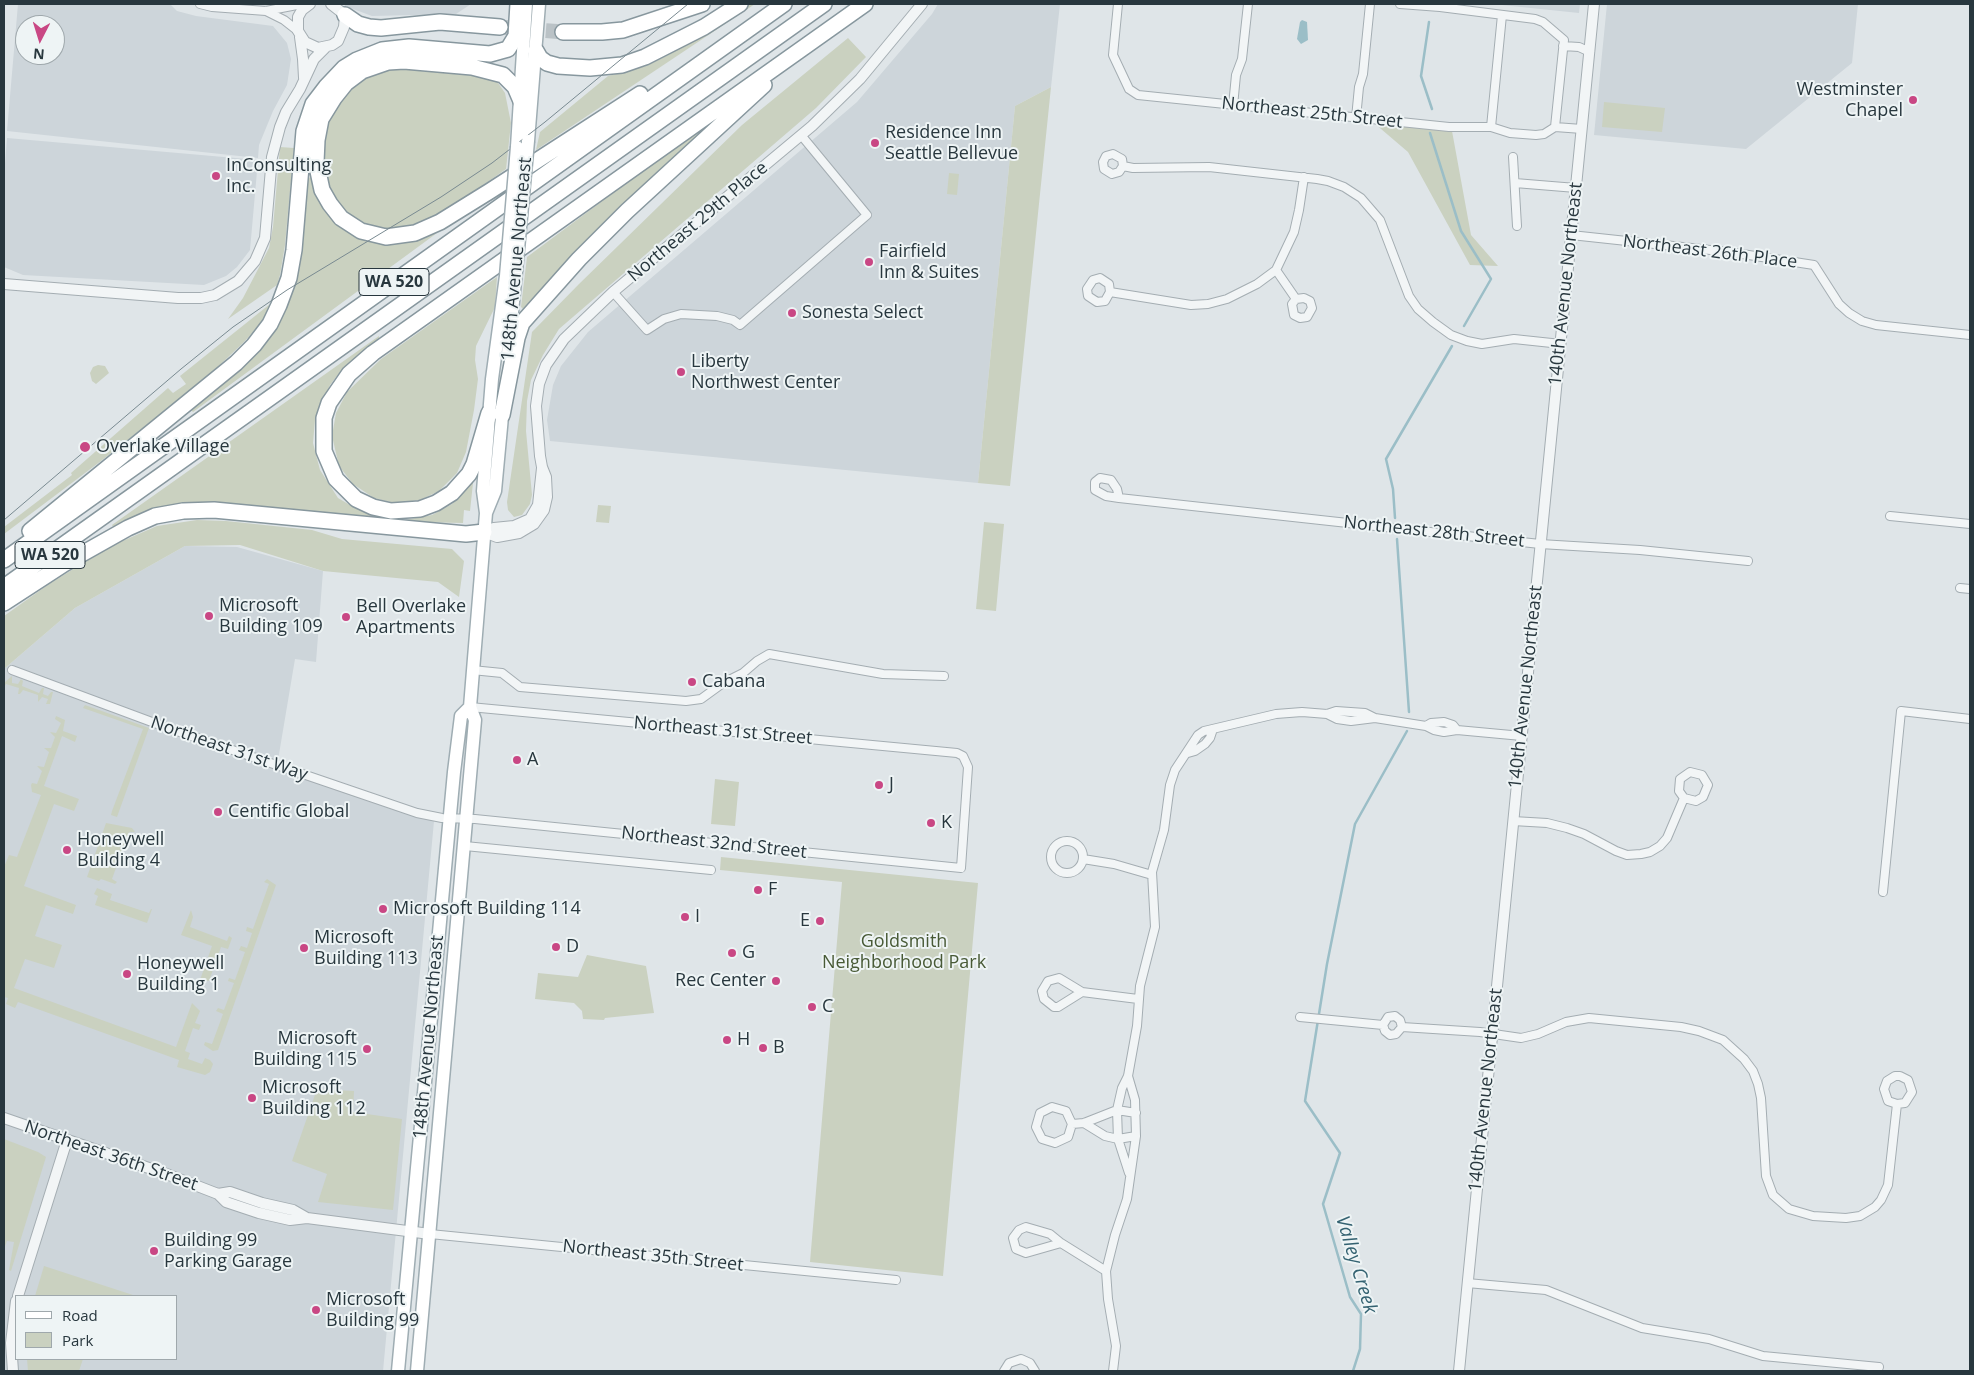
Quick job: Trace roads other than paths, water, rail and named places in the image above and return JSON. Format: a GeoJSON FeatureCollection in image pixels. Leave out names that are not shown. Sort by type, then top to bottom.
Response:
{"type":"FeatureCollection","features":[{"type":"Feature","properties":{"kind":"highway"},"geometry":{"type":"LineString","coordinates":[[4,554],[236,363],[270,324],[289,278],[294,250],[304,131],[313,104],[326,87],[344,68],[362,57],[382,50],[400,47],[490,54],[508,49],[516,36],[518,4]]}},
{"type":"Feature","properties":{"kind":"highway"},"geometry":{"type":"LineString","coordinates":[[563,32],[623,30],[702,4]]}},
{"type":"Feature","properties":{"kind":"highway"},"geometry":{"type":"LineString","coordinates":[[536,51],[540,58],[547,63],[558,66],[590,68],[622,65],[645,57],[704,27],[740,4]]}},
{"type":"Feature","properties":{"kind":"highway"},"geometry":{"type":"LineString","coordinates":[[521,101],[515,87],[508,79],[498,73],[472,67],[450,63],[404,61],[388,62],[362,71],[340,90],[326,108],[321,119],[316,152],[317,170],[322,190],[341,218],[361,231],[386,237],[416,233],[440,222],[498,186],[745,25],[784,4]]}},
{"type":"Feature","properties":{"kind":"highway","name":"WA 520"},"geometry":{"type":"LineString","coordinates":[[4,560],[784,4]]}},
{"type":"Feature","properties":{"kind":"highway","name":"WA 520"},"geometry":{"type":"LineString","coordinates":[[4,587],[824,4]]}},
{"type":"Feature","properties":{"kind":"highway"},"geometry":{"type":"LineString","coordinates":[[838,23],[774,76],[651,188],[579,259],[520,327],[496,414],[474,464],[452,492],[436,503],[420,509],[391,511],[374,507],[356,499],[336,479],[324,450],[324,418],[330,403],[349,374],[373,353],[620,176],[865,4]]}},
{"type":"Feature","properties":{"kind":"highway"},"geometry":{"type":"LineString","coordinates":[[345,15],[358,24],[375,28],[440,22],[500,27]]}},
{"type":"Feature","properties":{"kind":"highway"},"geometry":{"type":"LineString","coordinates":[[4,603],[64,564],[128,528],[156,516],[183,511],[214,510],[466,534],[484,532]]}},
{"type":"Feature","properties":{"kind":"main road","name":"148th Avenue Northeast"},"geometry":{"type":"LineString","coordinates":[[522,144],[521,101],[526,4]]}},
{"type":"Feature","properties":{"kind":"main road","name":"148th Avenue Northeast"},"geometry":{"type":"LineString","coordinates":[[419,1371],[475,720],[470,707],[484,532],[486,513],[495,491],[496,414],[511,274],[522,144],[536,51],[539,4]]}},
{"type":"Feature","properties":{"kind":"main road","name":"148th Avenue Northeast"},"geometry":{"type":"LineString","coordinates":[[398,1371],[460,716],[470,707]]}},
{"type":"Feature","properties":{"kind":"street"},"geometry":{"type":"LineString","coordinates":[[200,4],[212,7],[266,11],[302,4]]}},
{"type":"Feature","properties":{"kind":"street"},"geometry":{"type":"LineString","coordinates":[[304,79],[304,59],[298,16],[310,4]]}},
{"type":"Feature","properties":{"kind":"street"},"geometry":{"type":"LineString","coordinates":[[4,284],[178,298],[201,298],[215,295],[238,281],[258,255],[265,238],[275,142],[286,112],[300,89],[314,59],[325,48],[338,41],[344,27],[345,15],[331,4]]}},
{"type":"Feature","properties":{"kind":"street","name":"Northeast 29th Place"},"geometry":{"type":"LineString","coordinates":[[484,532],[503,537],[519,533],[534,524],[544,510],[547,497],[546,477],[542,468],[536,424],[536,406],[539,384],[546,365],[564,340],[613,292],[801,135],[860,79],[922,4]]}},
{"type":"Feature","properties":{"kind":"street","name":"Northeast 25th Street"},"geometry":{"type":"LineString","coordinates":[[1118,4],[1113,55],[1130,89],[1138,95],[1449,127],[1491,127],[1510,132],[1536,135],[1544,134],[1555,127],[1582,129]]}},
{"type":"Feature","properties":{"kind":"street"},"geometry":{"type":"LineString","coordinates":[[1233,106],[1236,75],[1242,59],[1248,4]]}},
{"type":"Feature","properties":{"kind":"street"},"geometry":{"type":"LineString","coordinates":[[1356,118],[1359,87],[1363,74],[1370,4]]}},
{"type":"Feature","properties":{"kind":"street"},"geometry":{"type":"LineString","coordinates":[[1400,4],[1434,6],[1535,19],[1543,22],[1564,40],[1555,127]]}},
{"type":"Feature","properties":{"kind":"street","name":"140th Avenue Northeast"},"geometry":{"type":"LineString","coordinates":[[1459,1371],[1594,4]]}},
{"type":"Feature","properties":{"kind":"street"},"geometry":{"type":"LineString","coordinates":[[266,11],[284,20],[311,46],[325,48]]}},
{"type":"Feature","properties":{"kind":"street"},"geometry":{"type":"LineString","coordinates":[[1491,127],[1502,15]]}},
{"type":"Feature","properties":{"kind":"street"},"geometry":{"type":"LineString","coordinates":[[1563,46],[1579,47],[1590,52]]}},
{"type":"Feature","properties":{"kind":"street"},"geometry":{"type":"LineString","coordinates":[[613,292],[647,330],[664,319],[682,314],[717,316],[733,320],[740,325],[867,215],[801,135]]}},
{"type":"Feature","properties":{"kind":"street"},"geometry":{"type":"LineString","coordinates":[[1513,157],[1517,226]]}},
{"type":"Feature","properties":{"kind":"street"},"geometry":{"type":"LineString","coordinates":[[1123,166],[1158,169],[1209,167],[1304,177],[1328,181],[1344,187],[1361,198],[1380,220],[1409,296],[1418,309],[1451,335],[1482,344],[1514,339],[1560,344]]}},
{"type":"Feature","properties":{"kind":"street"},"geometry":{"type":"LineString","coordinates":[[1110,292],[1192,305],[1208,304],[1244,292],[1276,270],[1294,232],[1304,177]]}},
{"type":"Feature","properties":{"kind":"street"},"geometry":{"type":"LineString","coordinates":[[1515,183],[1576,188]]}},
{"type":"Feature","properties":{"kind":"street","name":"Northeast 26th Place"},"geometry":{"type":"LineString","coordinates":[[1571,235],[1729,252],[1814,265],[1839,304],[1862,321],[1876,325],[1970,335]]}},
{"type":"Feature","properties":{"kind":"street"},"geometry":{"type":"LineString","coordinates":[[1276,270],[1296,299]]}},
{"type":"Feature","properties":{"kind":"street","name":"Northeast 28th Street"},"geometry":{"type":"LineString","coordinates":[[1119,498],[1540,544],[1640,550],[1748,561]]}},
{"type":"Feature","properties":{"kind":"street"},"geometry":{"type":"LineString","coordinates":[[1890,516],[1970,524]]}},
{"type":"Feature","properties":{"kind":"street"},"geometry":{"type":"LineString","coordinates":[[1960,588],[1970,588]]}},
{"type":"Feature","properties":{"kind":"street"},"geometry":{"type":"LineString","coordinates":[[472,670],[502,673],[520,687],[686,701],[701,699],[769,654],[883,674],[944,676]]}},
{"type":"Feature","properties":{"kind":"street","name":"Northeast 31st Way"},"geometry":{"type":"LineString","coordinates":[[12,670],[157,724],[417,813],[467,819]]}},
{"type":"Feature","properties":{"kind":"street","name":"Northeast 31st Street"},"geometry":{"type":"LineString","coordinates":[[470,707],[957,753],[963,756],[968,767],[962,868]]}},
{"type":"Feature","properties":{"kind":"street"},"geometry":{"type":"LineString","coordinates":[[1129,1174],[1118,1139],[1117,1110],[1122,1088],[1128,1076],[1137,1026],[1138,999],[1154,927],[1152,875],[1164,830],[1170,785],[1175,770],[1198,736],[1204,731],[1276,714],[1302,712],[1327,714],[1336,711],[1352,711],[1365,713],[1375,718],[1426,726],[1444,732],[1457,730],[1522,736]]}},
{"type":"Feature","properties":{"kind":"street"},"geometry":{"type":"LineString","coordinates":[[1883,892],[1901,711],[1970,719]]}},
{"type":"Feature","properties":{"kind":"street"},"geometry":{"type":"LineString","coordinates":[[1513,821],[1547,823],[1567,828],[1584,834],[1627,855],[1641,854],[1650,852],[1660,846],[1667,838],[1684,798]]}},
{"type":"Feature","properties":{"kind":"street","name":"Northeast 32nd Street"},"geometry":{"type":"LineString","coordinates":[[467,819],[962,868]]}},
{"type":"Feature","properties":{"kind":"street"},"geometry":{"type":"LineString","coordinates":[[1071,842],[1081,851],[1082,859],[1075,870],[1062,872],[1055,867],[1051,855],[1058,844],[1071,842]]}},
{"type":"Feature","properties":{"kind":"street","name":"Northeast 32nd Street"},"geometry":{"type":"LineString","coordinates":[[465,846],[711,870]]}},
{"type":"Feature","properties":{"kind":"street"},"geometry":{"type":"LineString","coordinates":[[1082,859],[1114,864],[1152,875]]}},
{"type":"Feature","properties":{"kind":"street"},"geometry":{"type":"LineString","coordinates":[[1082,992],[1058,1007],[1047,1003],[1042,991],[1048,981],[1059,978],[1082,992],[1138,999]]}},
{"type":"Feature","properties":{"kind":"street"},"geometry":{"type":"LineString","coordinates":[[1395,1016],[1400,1020],[1402,1026],[1399,1032],[1390,1035],[1385,1031],[1383,1025],[1388,1017],[1395,1016]]}},
{"type":"Feature","properties":{"kind":"street"},"geometry":{"type":"LineString","coordinates":[[1300,1017],[1383,1025]]}},
{"type":"Feature","properties":{"kind":"street"},"geometry":{"type":"LineString","coordinates":[[1402,1026],[1529,1037],[1566,1022],[1589,1018],[1681,1027],[1699,1031],[1723,1040],[1744,1059],[1758,1084],[1761,1098],[1766,1176],[1773,1195],[1789,1209],[1813,1216],[1846,1218],[1860,1216],[1875,1207],[1881,1200],[1888,1185],[1897,1104]]}},
{"type":"Feature","properties":{"kind":"street"},"geometry":{"type":"LineString","coordinates":[[1113,1371],[1116,1346],[1108,1299],[1106,1272],[1115,1235],[1127,1199],[1129,1174],[1136,1136],[1135,1100],[1128,1076]]}},
{"type":"Feature","properties":{"kind":"street"},"geometry":{"type":"LineString","coordinates":[[1052,1107],[1066,1111],[1072,1124],[1068,1137],[1056,1144],[1042,1139],[1036,1127],[1040,1114],[1052,1107]]}},
{"type":"Feature","properties":{"kind":"street"},"geometry":{"type":"LineString","coordinates":[[1072,1124],[1084,1123],[1117,1110],[1136,1113]]}},
{"type":"Feature","properties":{"kind":"street","name":"Northeast 36th Street"},"geometry":{"type":"LineString","coordinates":[[4,1118],[218,1194],[230,1192],[262,1203],[294,1210],[307,1218],[410,1232]]}},
{"type":"Feature","properties":{"kind":"street"},"geometry":{"type":"LineString","coordinates":[[1084,1123],[1105,1136],[1118,1139],[1136,1136]]}},
{"type":"Feature","properties":{"kind":"street"},"geometry":{"type":"LineString","coordinates":[[18,1295],[67,1140]]}},
{"type":"Feature","properties":{"kind":"street"},"geometry":{"type":"LineString","coordinates":[[1061,1243],[1026,1253],[1016,1249],[1014,1238],[1016,1232],[1026,1227],[1050,1234],[1106,1272]]}},
{"type":"Feature","properties":{"kind":"street","name":"Northeast 35th Street"},"geometry":{"type":"LineString","coordinates":[[410,1232],[896,1280]]}},
{"type":"Feature","properties":{"kind":"street"},"geometry":{"type":"LineString","coordinates":[[1467,1283],[1546,1290],[1642,1328],[1709,1339],[1763,1356],[1879,1367]]}},
{"type":"Feature","properties":{"kind":"street"},"geometry":{"type":"LineString","coordinates":[[13,1371],[12,1343],[15,1312]]}},
{"type":"Feature","properties":{"kind":"street"},"geometry":{"type":"LineString","coordinates":[[1004,1371],[1009,1363],[1021,1359],[1030,1363],[1035,1371]]}},
{"type":"Feature","properties":{"kind":"water"},"geometry":{"type":"Polygon","coordinates":[[[1302,20],[1307,22],[1308,40],[1301,44],[1297,39],[1302,20]]]}},
{"type":"Feature","properties":{"kind":"waterway"},"geometry":{"type":"LineString","coordinates":[[1429,22],[1421,76],[1432,109]]}},
{"type":"Feature","properties":{"kind":"waterway"},"geometry":{"type":"LineString","coordinates":[[1430,133],[1461,231],[1491,279],[1464,326]]}},
{"type":"Feature","properties":{"kind":"waterway"},"geometry":{"type":"LineString","coordinates":[[1395,518],[1393,489],[1386,459],[1452,346]]}},
{"type":"Feature","properties":{"kind":"waterway"},"geometry":{"type":"LineString","coordinates":[[1397,539],[1409,712]]}},
{"type":"Feature","properties":{"kind":"waterway","name":"Valley Creek"},"geometry":{"type":"LineString","coordinates":[[1353,1371],[1360,1349],[1361,1314],[1350,1297],[1323,1204],[1340,1153],[1305,1101],[1327,964],[1355,824],[1407,731]]}},
{"type":"Feature","properties":{"kind":"tunnel"},"geometry":{"type":"LineString","coordinates":[[500,27],[563,32]]}},
{"type":"Feature","properties":{"kind":"tram line"},"geometry":{"type":"LineString","coordinates":[[4,520],[233,327],[287,290],[441,197],[492,163],[545,122],[688,4]]}},
{"type":"Feature","properties":{"kind":"place","name":"Westminster Chapel"},"geometry":{"type":"Point","coordinates":[1913,100]}},
{"type":"Feature","properties":{"kind":"place","name":"Residence Inn Seattle Bellevue"},"geometry":{"type":"Point","coordinates":[875,143]}},
{"type":"Feature","properties":{"kind":"place","name":"InConsulting Inc."},"geometry":{"type":"Point","coordinates":[216,176]}},
{"type":"Feature","properties":{"kind":"place","name":"Fairfield Inn & Suites"},"geometry":{"type":"Point","coordinates":[869,262]}},
{"type":"Feature","properties":{"kind":"place","name":"Sonesta Select"},"geometry":{"type":"Point","coordinates":[792,313]}},
{"type":"Feature","properties":{"kind":"place","name":"Liberty Northwest Center"},"geometry":{"type":"Point","coordinates":[681,372]}},
{"type":"Feature","properties":{"kind":"place","name":"Overlake Village"},"geometry":{"type":"Point","coordinates":[85,447]}},
{"type":"Feature","properties":{"kind":"place","name":"Microsoft Building 109"},"geometry":{"type":"Point","coordinates":[209,616]}},
{"type":"Feature","properties":{"kind":"place","name":"Bell Overlake Apartments"},"geometry":{"type":"Point","coordinates":[346,617]}},
{"type":"Feature","properties":{"kind":"place","name":"Cabana"},"geometry":{"type":"Point","coordinates":[692,682]}},
{"type":"Feature","properties":{"kind":"place","name":"A"},"geometry":{"type":"Point","coordinates":[517,760]}},
{"type":"Feature","properties":{"kind":"place","name":"J"},"geometry":{"type":"Point","coordinates":[879,785]}},
{"type":"Feature","properties":{"kind":"place","name":"Centific Global"},"geometry":{"type":"Point","coordinates":[218,812]}},
{"type":"Feature","properties":{"kind":"place","name":"K"},"geometry":{"type":"Point","coordinates":[931,823]}},
{"type":"Feature","properties":{"kind":"place","name":"Honeywell Building 4"},"geometry":{"type":"Point","coordinates":[67,850]}},
{"type":"Feature","properties":{"kind":"place","name":"F"},"geometry":{"type":"Point","coordinates":[758,890]}},
{"type":"Feature","properties":{"kind":"place","name":"Microsoft Building 114"},"geometry":{"type":"Point","coordinates":[383,909]}},
{"type":"Feature","properties":{"kind":"place","name":"I"},"geometry":{"type":"Point","coordinates":[685,917]}},
{"type":"Feature","properties":{"kind":"place","name":"E"},"geometry":{"type":"Point","coordinates":[820,921]}},
{"type":"Feature","properties":{"kind":"place","name":"D"},"geometry":{"type":"Point","coordinates":[556,947]}},
{"type":"Feature","properties":{"kind":"place","name":"Microsoft Building 113"},"geometry":{"type":"Point","coordinates":[304,948]}},
{"type":"Feature","properties":{"kind":"place","name":"G"},"geometry":{"type":"Point","coordinates":[732,953]}},
{"type":"Feature","properties":{"kind":"place","name":"Honeywell Building 1"},"geometry":{"type":"Point","coordinates":[127,974]}},
{"type":"Feature","properties":{"kind":"place","name":"Rec Center"},"geometry":{"type":"Point","coordinates":[776,981]}},
{"type":"Feature","properties":{"kind":"place","name":"C"},"geometry":{"type":"Point","coordinates":[812,1007]}},
{"type":"Feature","properties":{"kind":"place","name":"H"},"geometry":{"type":"Point","coordinates":[727,1040]}},
{"type":"Feature","properties":{"kind":"place","name":"B"},"geometry":{"type":"Point","coordinates":[763,1048]}},
{"type":"Feature","properties":{"kind":"place","name":"Microsoft Building 115"},"geometry":{"type":"Point","coordinates":[367,1049]}},
{"type":"Feature","properties":{"kind":"place","name":"Microsoft Building 112"},"geometry":{"type":"Point","coordinates":[252,1098]}},
{"type":"Feature","properties":{"kind":"place","name":"Building 99 Parking Garage"},"geometry":{"type":"Point","coordinates":[154,1251]}},
{"type":"Feature","properties":{"kind":"place","name":"Microsoft Building 99"},"geometry":{"type":"Point","coordinates":[316,1310]}},
{"type":"Feature","properties":{"kind":"park label","name":"Goldsmith Neighborhood Park"},"geometry":{"type":"Point","coordinates":[904,952]}}]}
